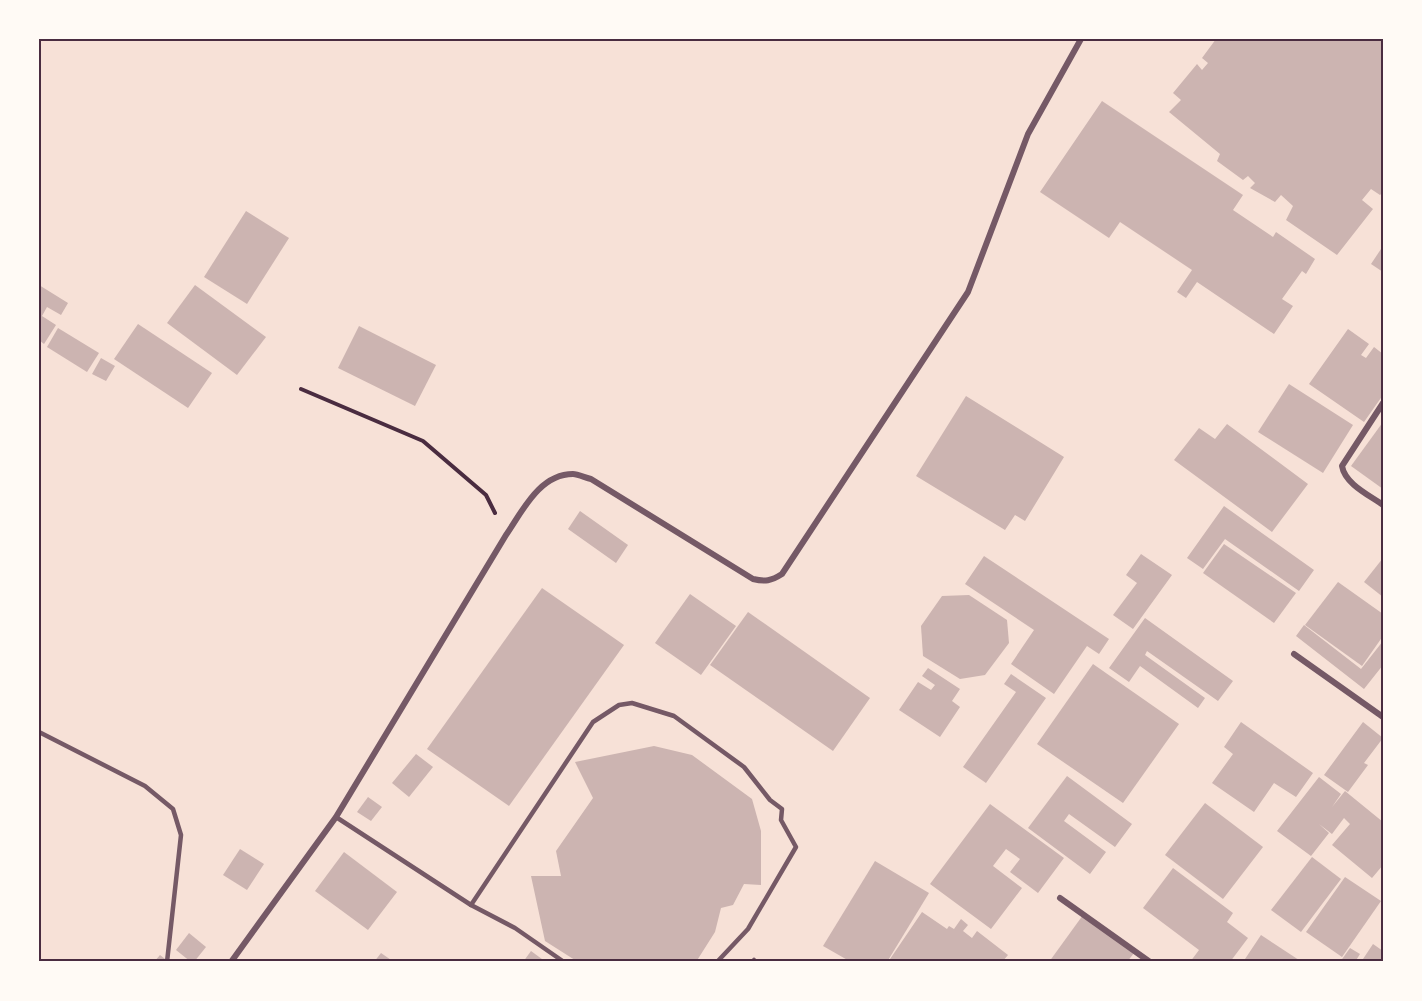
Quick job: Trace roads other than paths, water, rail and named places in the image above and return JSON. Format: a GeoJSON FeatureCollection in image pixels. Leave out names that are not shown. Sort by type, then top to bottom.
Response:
{"type":"FeatureCollection","features":[{"type":"Feature","properties":{"kind":"street"},"geometry":{"type":"LineString","coordinates":[[231,962],[336,817],[506,535],[536,491],[552,480],[572,474],[591,479],[753,579],[763,582],[782,574],[968,292],[1028,134],[1081,39]]}},
{"type":"Feature","properties":{"kind":"street"},"geometry":{"type":"LineString","coordinates":[[1383,403],[1342,466],[1343,473],[1350,481],[1383,506]]}},
{"type":"Feature","properties":{"kind":"street"},"geometry":{"type":"LineString","coordinates":[[1294,654],[1383,717]]}},
{"type":"Feature","properties":{"kind":"street"},"geometry":{"type":"LineString","coordinates":[[1060,898],[1150,962]]}},
{"type":"Feature","properties":{"kind":"lane"},"geometry":{"type":"LineString","coordinates":[[471,906],[593,722],[619,705],[632,703],[674,716],[744,767],[771,800],[782,809],[781,820],[796,847],[748,929],[717,962]]}},
{"type":"Feature","properties":{"kind":"lane"},"geometry":{"type":"LineString","coordinates":[[39,732],[145,786],[173,808],[181,835],[167,962]]}},
{"type":"Feature","properties":{"kind":"lane"},"geometry":{"type":"LineString","coordinates":[[336,817],[471,906],[515,928],[564,962]]}}]}
